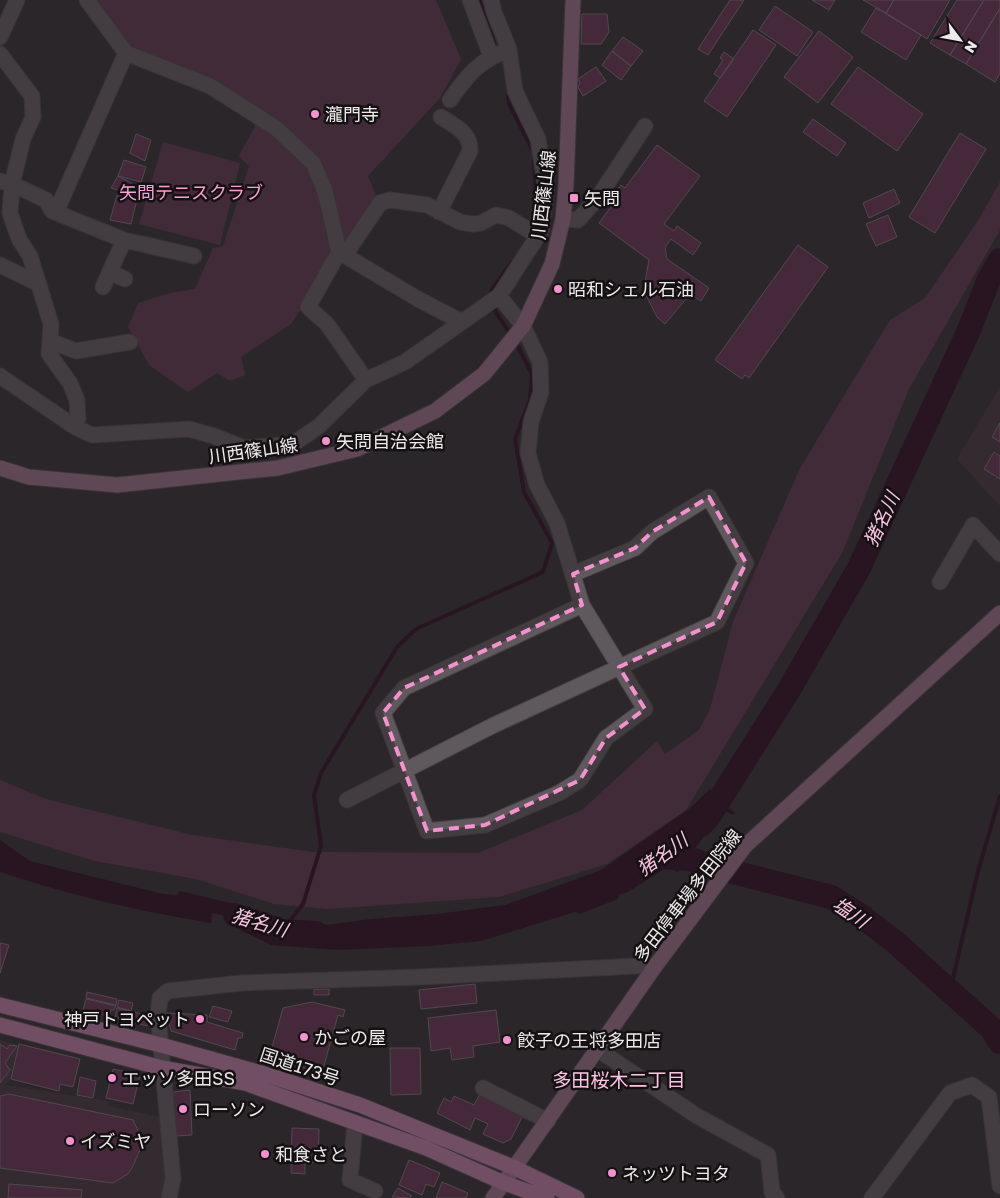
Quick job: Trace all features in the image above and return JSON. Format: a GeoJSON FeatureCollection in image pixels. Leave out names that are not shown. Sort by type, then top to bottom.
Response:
{"type":"FeatureCollection","features":[{"type":"Feature","properties":{"kind":"highway","name":"国道173号"},"geometry":{"type":"LineString","coordinates":[[0,1005],[161,1045],[261,1073],[360,1105],[515,1168],[577,1198]]}},
{"type":"Feature","properties":{"kind":"highway","name":"国道173号"},"geometry":{"type":"LineString","coordinates":[[0,1025],[162,1068],[245,1083],[426,1148],[504,1183],[547,1198]]}},
{"type":"Feature","properties":{"kind":"main road","name":"川西篠山線"},"geometry":{"type":"LineString","coordinates":[[0,468],[29,478],[117,485],[278,468],[357,449],[435,411],[484,374],[523,326],[552,264],[563,219],[573,0]]}},
{"type":"Feature","properties":{"kind":"main road","name":"多田停車場多田院線"},"geometry":{"type":"LineString","coordinates":[[493,1198],[656,965],[745,846],[1000,613]]}},
{"type":"Feature","properties":{"kind":"street"},"geometry":{"type":"LineString","coordinates":[[0,37],[17,0]]}},
{"type":"Feature","properties":{"kind":"street"},"geometry":{"type":"LineString","coordinates":[[86,0],[126,53],[210,86],[276,128],[313,163],[325,191],[342,254],[418,300],[462,322]]}},
{"type":"Feature","properties":{"kind":"street"},"geometry":{"type":"LineString","coordinates":[[470,0],[491,56]]}},
{"type":"Feature","properties":{"kind":"street"},"geometry":{"type":"LineString","coordinates":[[0,376],[75,428],[92,435],[189,429],[214,436],[244,448],[293,444],[319,426],[366,380],[405,362],[499,296],[541,231],[546,190],[538,139],[515,91],[509,49],[494,12],[492,0]]}},
{"type":"Feature","properties":{"kind":"street"},"geometry":{"type":"LineString","coordinates":[[450,100],[470,72],[491,56],[509,49]]}},
{"type":"Feature","properties":{"kind":"street"},"geometry":{"type":"LineString","coordinates":[[56,212],[126,53]]}},
{"type":"Feature","properties":{"kind":"street"},"geometry":{"type":"LineString","coordinates":[[0,54],[32,96],[33,117],[6,182],[10,213],[19,240],[30,256],[51,324],[50,354],[70,382],[77,400],[78,419],[75,428]]}},
{"type":"Feature","properties":{"kind":"street"},"geometry":{"type":"LineString","coordinates":[[439,212],[470,151],[471,143],[468,136],[441,116]]}},
{"type":"Feature","properties":{"kind":"street"},"geometry":{"type":"LineString","coordinates":[[563,219],[578,220],[597,200],[646,126]]}},
{"type":"Feature","properties":{"kind":"street"},"geometry":{"type":"LineString","coordinates":[[6,182],[46,200],[52,211],[124,240],[194,256],[143,244]]}},
{"type":"Feature","properties":{"kind":"street"},"geometry":{"type":"LineString","coordinates":[[366,380],[327,324],[308,307],[342,254],[380,204],[390,200],[414,202],[460,222],[473,224],[481,223],[496,215],[510,218],[538,236]]}},
{"type":"Feature","properties":{"kind":"street"},"geometry":{"type":"LineString","coordinates":[[103,287],[124,240]]}},
{"type":"Feature","properties":{"kind":"street"},"geometry":{"type":"LineString","coordinates":[[0,266],[39,284]]}},
{"type":"Feature","properties":{"kind":"street"},"geometry":{"type":"LineString","coordinates":[[110,272],[125,279]]}},
{"type":"Feature","properties":{"kind":"street"},"geometry":{"type":"LineString","coordinates":[[499,296],[523,326],[540,362],[541,392],[532,422],[528,453],[537,485],[557,523],[582,605],[645,709],[606,738],[580,780],[559,793],[486,825],[427,831],[384,713],[404,688],[582,605]]}},
{"type":"Feature","properties":{"kind":"street"},"geometry":{"type":"LineString","coordinates":[[50,341],[76,351],[130,342]]}},
{"type":"Feature","properties":{"kind":"street"},"geometry":{"type":"LineString","coordinates":[[347,800],[619,667],[717,622],[746,562],[709,497],[652,532],[635,548],[573,574]]}},
{"type":"Feature","properties":{"kind":"street"},"geometry":{"type":"LineString","coordinates":[[940,582],[973,525],[1000,554]]}},
{"type":"Feature","properties":{"kind":"street"},"geometry":{"type":"LineString","coordinates":[[169,1198],[172,1179],[158,1014],[160,998],[168,991],[241,983],[420,977],[656,965]]}},
{"type":"Feature","properties":{"kind":"street"},"geometry":{"type":"LineString","coordinates":[[597,1049],[697,1116],[768,1154],[772,1192],[777,1198]]}},
{"type":"Feature","properties":{"kind":"street"},"geometry":{"type":"LineString","coordinates":[[872,1198],[950,1093],[972,1085],[989,1097],[1000,1186]]}},
{"type":"Feature","properties":{"kind":"street"},"geometry":{"type":"LineString","coordinates":[[483,1088],[548,1120]]}},
{"type":"Feature","properties":{"kind":"street"},"geometry":{"type":"LineString","coordinates":[[355,1123],[350,1180],[375,1192]]}},
{"type":"Feature","properties":{"kind":"highlighted area"},"geometry":{"type":"Polygon","coordinates":[[[709,497],[746,563],[717,622],[619,667],[645,709],[606,738],[580,780],[485,825],[427,831],[383,713],[404,688],[582,605],[573,574],[635,548],[652,532],[709,497]]]}},
{"type":"Feature","properties":{"kind":"shaded area"},"geometry":{"type":"Polygon","coordinates":[[[1000,387],[1000,506],[957,459],[1000,387]]]}},
{"type":"Feature","properties":{"kind":"shaded area"},"geometry":{"type":"Polygon","coordinates":[[[0,1040],[19,1045],[11,1079],[5,1085],[108,1101],[108,1106],[161,1117],[165,1185],[162,1198],[0,1198],[0,1040]]]}},
{"type":"Feature","properties":{"kind":"green space"},"geometry":{"type":"Polygon","coordinates":[[[89,0],[436,0],[461,59],[440,98],[368,176],[376,196],[291,324],[241,357],[245,375],[230,381],[217,373],[188,392],[149,365],[128,327],[138,303],[170,293],[195,289],[213,248],[223,246],[249,166],[239,156],[257,122],[237,97],[128,51],[89,0]]]}},
{"type":"Feature","properties":{"kind":"green space","name":"矢問テニスクラブ"},"geometry":{"type":"Polygon","coordinates":[[[163,142],[240,163],[220,245],[139,224],[163,142]]]}},
{"type":"Feature","properties":{"kind":"green space"},"geometry":{"type":"Polygon","coordinates":[[[1000,182],[1000,230],[909,389],[842,553],[686,810],[607,864],[499,897],[328,909],[274,904],[196,879],[95,861],[0,832],[0,780],[46,799],[192,835],[313,852],[478,853],[582,810],[657,741],[665,754],[699,730],[710,709],[733,622],[800,468],[890,320],[925,298],[979,219],[1000,182]]]}},
{"type":"Feature","properties":{"kind":"water"},"geometry":{"type":"Polygon","coordinates":[[[710,789],[735,813],[732,815],[726,811],[715,826],[712,825],[678,872],[668,868],[659,868],[639,872],[635,868],[629,874],[628,880],[621,886],[623,892],[619,893],[618,899],[580,914],[575,912],[481,941],[429,946],[338,950],[271,945],[234,927],[236,918],[212,913],[211,923],[157,913],[104,902],[0,872],[0,840],[30,861],[163,894],[177,895],[180,891],[243,906],[271,932],[316,929],[326,925],[371,919],[437,914],[505,905],[601,870],[690,808],[710,789]]]}},
{"type":"Feature","properties":{"kind":"building"},"geometry":{"type":"Polygon","coordinates":[[[730,0],[744,0],[708,55],[698,49],[730,0]]]}},
{"type":"Feature","properties":{"kind":"building"},"geometry":{"type":"Polygon","coordinates":[[[812,0],[835,0],[829,10],[812,0]]]}},
{"type":"Feature","properties":{"kind":"building"},"geometry":{"type":"Polygon","coordinates":[[[863,0],[894,0],[886,13],[863,0]]]}},
{"type":"Feature","properties":{"kind":"building"},"geometry":{"type":"Polygon","coordinates":[[[894,0],[950,0],[927,39],[886,13],[894,0]]]}},
{"type":"Feature","properties":{"kind":"building"},"geometry":{"type":"Polygon","coordinates":[[[957,0],[984,0],[950,55],[930,43],[957,0]]]}},
{"type":"Feature","properties":{"kind":"building"},"geometry":{"type":"Polygon","coordinates":[[[984,0],[1000,0],[1000,8],[966,64],[950,55],[984,0]]]}},
{"type":"Feature","properties":{"kind":"building"},"geometry":{"type":"Polygon","coordinates":[[[775,6],[813,32],[797,56],[759,30],[775,6]]]}},
{"type":"Feature","properties":{"kind":"building"},"geometry":{"type":"Polygon","coordinates":[[[876,8],[921,35],[906,60],[861,32],[876,8]]]}},
{"type":"Feature","properties":{"kind":"building"},"geometry":{"type":"Polygon","coordinates":[[[1000,8],[1000,73],[995,82],[966,64],[1000,8]]]}},
{"type":"Feature","properties":{"kind":"building"},"geometry":{"type":"Polygon","coordinates":[[[582,14],[607,14],[609,32],[601,44],[581,44],[582,14]]]}},
{"type":"Feature","properties":{"kind":"building"},"geometry":{"type":"Polygon","coordinates":[[[753,30],[776,45],[727,117],[704,101],[753,30]]]}},
{"type":"Feature","properties":{"kind":"building"},"geometry":{"type":"Polygon","coordinates":[[[819,31],[853,57],[818,103],[784,77],[819,31]]]}},
{"type":"Feature","properties":{"kind":"building"},"geometry":{"type":"Polygon","coordinates":[[[623,37],[643,51],[631,66],[612,51],[623,37]]]}},
{"type":"Feature","properties":{"kind":"building"},"geometry":{"type":"Polygon","coordinates":[[[612,51],[631,66],[621,80],[602,65],[612,51]]]}},
{"type":"Feature","properties":{"kind":"building"},"geometry":{"type":"Polygon","coordinates":[[[724,52],[734,59],[720,78],[714,74],[723,60],[720,58],[724,52]]]}},
{"type":"Feature","properties":{"kind":"building"},"geometry":{"type":"Polygon","coordinates":[[[596,67],[606,81],[583,96],[578,87],[580,83],[578,79],[596,67]]]}},
{"type":"Feature","properties":{"kind":"building"},"geometry":{"type":"Polygon","coordinates":[[[858,67],[923,114],[897,151],[831,104],[858,67]]]}},
{"type":"Feature","properties":{"kind":"building"},"geometry":{"type":"Polygon","coordinates":[[[813,119],[846,143],[837,156],[803,132],[813,119]]]}},
{"type":"Feature","properties":{"kind":"building"},"geometry":{"type":"Polygon","coordinates":[[[960,133],[986,149],[935,233],[909,217],[960,133]]]}},
{"type":"Feature","properties":{"kind":"building"},"geometry":{"type":"Polygon","coordinates":[[[136,134],[151,140],[145,161],[130,153],[136,134]]]}},
{"type":"Feature","properties":{"kind":"building"},"geometry":{"type":"Polygon","coordinates":[[[657,145],[700,176],[664,224],[674,231],[677,226],[701,243],[693,255],[671,239],[665,247],[667,259],[709,288],[701,301],[690,294],[665,324],[657,317],[646,295],[645,282],[649,260],[599,223],[619,196],[615,193],[621,185],[625,188],[657,145]]]}},
{"type":"Feature","properties":{"kind":"building"},"geometry":{"type":"Polygon","coordinates":[[[124,160],[146,167],[141,182],[118,176],[124,160]]]}},
{"type":"Feature","properties":{"kind":"building"},"geometry":{"type":"Polygon","coordinates":[[[118,176],[133,184],[130,194],[111,188],[118,176]]]}},
{"type":"Feature","properties":{"kind":"building"},"geometry":{"type":"Polygon","coordinates":[[[894,189],[900,203],[869,218],[863,203],[894,189]]]}},
{"type":"Feature","properties":{"kind":"building"},"geometry":{"type":"Polygon","coordinates":[[[117,195],[136,203],[131,224],[110,220],[117,195]]]}},
{"type":"Feature","properties":{"kind":"building"},"geometry":{"type":"Polygon","coordinates":[[[888,215],[897,237],[876,246],[866,224],[888,215]]]}},
{"type":"Feature","properties":{"kind":"building"},"geometry":{"type":"Polygon","coordinates":[[[798,245],[828,267],[749,378],[745,375],[742,379],[715,360],[798,245]]]}},
{"type":"Feature","properties":{"kind":"building"},"geometry":{"type":"Polygon","coordinates":[[[1000,423],[1000,442],[992,437],[1000,423]]]}},
{"type":"Feature","properties":{"kind":"building"},"geometry":{"type":"Polygon","coordinates":[[[994,452],[1000,456],[1000,479],[984,469],[994,452]]]}},
{"type":"Feature","properties":{"kind":"building"},"geometry":{"type":"Polygon","coordinates":[[[0,943],[9,945],[0,973],[0,943]]]}},
{"type":"Feature","properties":{"kind":"building"},"geometry":{"type":"Polygon","coordinates":[[[475,984],[477,1003],[421,1009],[419,990],[475,984]]]}},
{"type":"Feature","properties":{"kind":"building"},"geometry":{"type":"Polygon","coordinates":[[[314,989],[329,989],[329,995],[314,995],[314,989]]]}},
{"type":"Feature","properties":{"kind":"building"},"geometry":{"type":"Polygon","coordinates":[[[87,992],[117,999],[116,1005],[86,998],[87,992]]]}},
{"type":"Feature","properties":{"kind":"building"},"geometry":{"type":"Polygon","coordinates":[[[86,999],[116,1006],[114,1010],[111,1010],[109,1016],[83,1010],[86,999]]]}},
{"type":"Feature","properties":{"kind":"building"},"geometry":{"type":"Polygon","coordinates":[[[119,1000],[133,1003],[131,1011],[117,1007],[119,1000]]]}},
{"type":"Feature","properties":{"kind":"building","name":"かごの屋"},"geometry":{"type":"Polygon","coordinates":[[[312,1002],[345,1010],[343,1017],[338,1015],[322,1073],[269,1058],[283,1008],[312,1002]]]}},
{"type":"Feature","properties":{"kind":"building"},"geometry":{"type":"Polygon","coordinates":[[[213,1006],[232,1011],[228,1022],[209,1017],[213,1006]]]}},
{"type":"Feature","properties":{"kind":"building"},"geometry":{"type":"Polygon","coordinates":[[[117,1008],[150,1016],[147,1026],[115,1018],[117,1008]]]}},
{"type":"Feature","properties":{"kind":"building"},"geometry":{"type":"Polygon","coordinates":[[[496,1010],[500,1042],[473,1046],[474,1057],[452,1060],[450,1048],[431,1051],[428,1018],[496,1010]]]}},
{"type":"Feature","properties":{"kind":"building"},"geometry":{"type":"Polygon","coordinates":[[[166,1013],[207,1015],[207,1022],[243,1033],[242,1038],[238,1038],[235,1050],[171,1031],[166,1013]]]}},
{"type":"Feature","properties":{"kind":"building"},"geometry":{"type":"Polygon","coordinates":[[[0,1044],[7,1049],[10,1045],[17,1046],[5,1063],[10,1070],[0,1083],[0,1044]]]}},
{"type":"Feature","properties":{"kind":"building"},"geometry":{"type":"Polygon","coordinates":[[[19,1044],[80,1059],[73,1087],[60,1084],[59,1091],[11,1079],[19,1044]]]}},
{"type":"Feature","properties":{"kind":"building"},"geometry":{"type":"Polygon","coordinates":[[[390,1048],[420,1048],[421,1094],[391,1095],[390,1048]]]}},
{"type":"Feature","properties":{"kind":"building"},"geometry":{"type":"Polygon","coordinates":[[[113,1069],[140,1075],[133,1104],[106,1098],[113,1069]]]}},
{"type":"Feature","properties":{"kind":"building"},"geometry":{"type":"Polygon","coordinates":[[[80,1077],[96,1081],[93,1098],[77,1095],[80,1077]]]}},
{"type":"Feature","properties":{"kind":"building","name":"ローソン"},"geometry":{"type":"Polygon","coordinates":[[[190,1090],[192,1135],[176,1136],[173,1092],[190,1090]]]}},
{"type":"Feature","properties":{"kind":"building","name":"イズミヤ"},"geometry":{"type":"Polygon","coordinates":[[[9,1094],[133,1120],[140,1135],[141,1147],[128,1174],[113,1183],[0,1168],[0,1096],[9,1094]]]}},
{"type":"Feature","properties":{"kind":"building"},"geometry":{"type":"Polygon","coordinates":[[[480,1094],[523,1115],[511,1139],[503,1143],[483,1134],[488,1124],[475,1118],[470,1130],[437,1113],[444,1098],[451,1102],[454,1096],[474,1105],[480,1094]]]}},
{"type":"Feature","properties":{"kind":"building"},"geometry":{"type":"Polygon","coordinates":[[[292,1128],[319,1129],[318,1163],[305,1162],[305,1174],[291,1173],[292,1128]]]}},
{"type":"Feature","properties":{"kind":"building"},"geometry":{"type":"Polygon","coordinates":[[[409,1160],[440,1173],[434,1187],[426,1184],[422,1195],[399,1185],[409,1160]]]}},
{"type":"Feature","properties":{"kind":"building"},"geometry":{"type":"Polygon","coordinates":[[[442,1182],[468,1193],[466,1198],[436,1198],[442,1182]]]}},
{"type":"Feature","properties":{"kind":"building"},"geometry":{"type":"Polygon","coordinates":[[[9,1184],[82,1190],[81,1198],[8,1198],[9,1184]]]}},
{"type":"Feature","properties":{"kind":"building"},"geometry":{"type":"Polygon","coordinates":[[[398,1188],[412,1196],[410,1198],[392,1197],[398,1188]]]}},
{"type":"Feature","properties":{"kind":"waterway"},"geometry":{"type":"LineString","coordinates":[[479,0],[494,43]]}},
{"type":"Feature","properties":{"kind":"waterway"},"geometry":{"type":"LineString","coordinates":[[508,90],[509,104],[532,149]]}},
{"type":"Feature","properties":{"kind":"waterway"},"geometry":{"type":"LineString","coordinates":[[534,159],[537,207]]}},
{"type":"Feature","properties":{"kind":"waterway","name":"猪名川"},"geometry":{"type":"LineString","coordinates":[[701,825],[708,818],[790,688],[859,568],[969,330],[989,279],[1000,260]]}},
{"type":"Feature","properties":{"kind":"waterway"},"geometry":{"type":"LineString","coordinates":[[492,295],[491,291],[512,262]]}},
{"type":"Feature","properties":{"kind":"waterway"},"geometry":{"type":"LineString","coordinates":[[493,305],[511,335]]}},
{"type":"Feature","properties":{"kind":"waterway"},"geometry":{"type":"LineString","coordinates":[[282,931],[303,904],[321,846],[314,795],[321,773],[397,647],[416,629],[543,572],[552,543],[524,492],[515,439],[530,400],[532,374],[515,341]]}},
{"type":"Feature","properties":{"kind":"waterway"},"geometry":{"type":"LineString","coordinates":[[950,991],[978,871],[1000,796]]}},
{"type":"Feature","properties":{"kind":"waterway","name":"猪名川"},"geometry":{"type":"LineString","coordinates":[[598,888],[621,882],[666,854]]}},
{"type":"Feature","properties":{"kind":"waterway","name":"塩川"},"geometry":{"type":"LineString","coordinates":[[662,857],[690,859],[721,869],[831,897],[860,915],[894,941],[991,1028],[1000,1042]]}},
{"type":"Feature","properties":{"kind":"waterway","name":"猪名川"},"geometry":{"type":"LineString","coordinates":[[235,915],[282,931],[316,933]]}},
{"type":"Feature","properties":{"kind":"place","name":"瀧門寺"},"geometry":{"type":"Point","coordinates":[315,114]}},
{"type":"Feature","properties":{"kind":"place","name":"矢問"},"geometry":{"type":"Point","coordinates":[574,198]}},
{"type":"Feature","properties":{"kind":"place","name":"昭和シェル石油"},"geometry":{"type":"Point","coordinates":[558,289]}},
{"type":"Feature","properties":{"kind":"place","name":"矢問自治会館"},"geometry":{"type":"Point","coordinates":[326,441]}},
{"type":"Feature","properties":{"kind":"place","name":"神戸トヨペット"},"geometry":{"type":"Point","coordinates":[200,1019]}},
{"type":"Feature","properties":{"kind":"place","name":"かごの屋"},"geometry":{"type":"Point","coordinates":[304,1037]}},
{"type":"Feature","properties":{"kind":"place","name":"餃子の王将多田店"},"geometry":{"type":"Point","coordinates":[507,1040]}},
{"type":"Feature","properties":{"kind":"place","name":"エッソ多田SS"},"geometry":{"type":"Point","coordinates":[112,1078]}},
{"type":"Feature","properties":{"kind":"place","name":"ローソン"},"geometry":{"type":"Point","coordinates":[183,1109]}},
{"type":"Feature","properties":{"kind":"place","name":"イズミヤ"},"geometry":{"type":"Point","coordinates":[70,1141]}},
{"type":"Feature","properties":{"kind":"place","name":"和食さと"},"geometry":{"type":"Point","coordinates":[265,1154]}},
{"type":"Feature","properties":{"kind":"place","name":"ネッツトヨタ"},"geometry":{"type":"Point","coordinates":[612,1173]}},
{"type":"Feature","properties":{"kind":"district","name":"多田桜木二丁目"},"geometry":{"type":"Point","coordinates":[619,1079]}}]}
